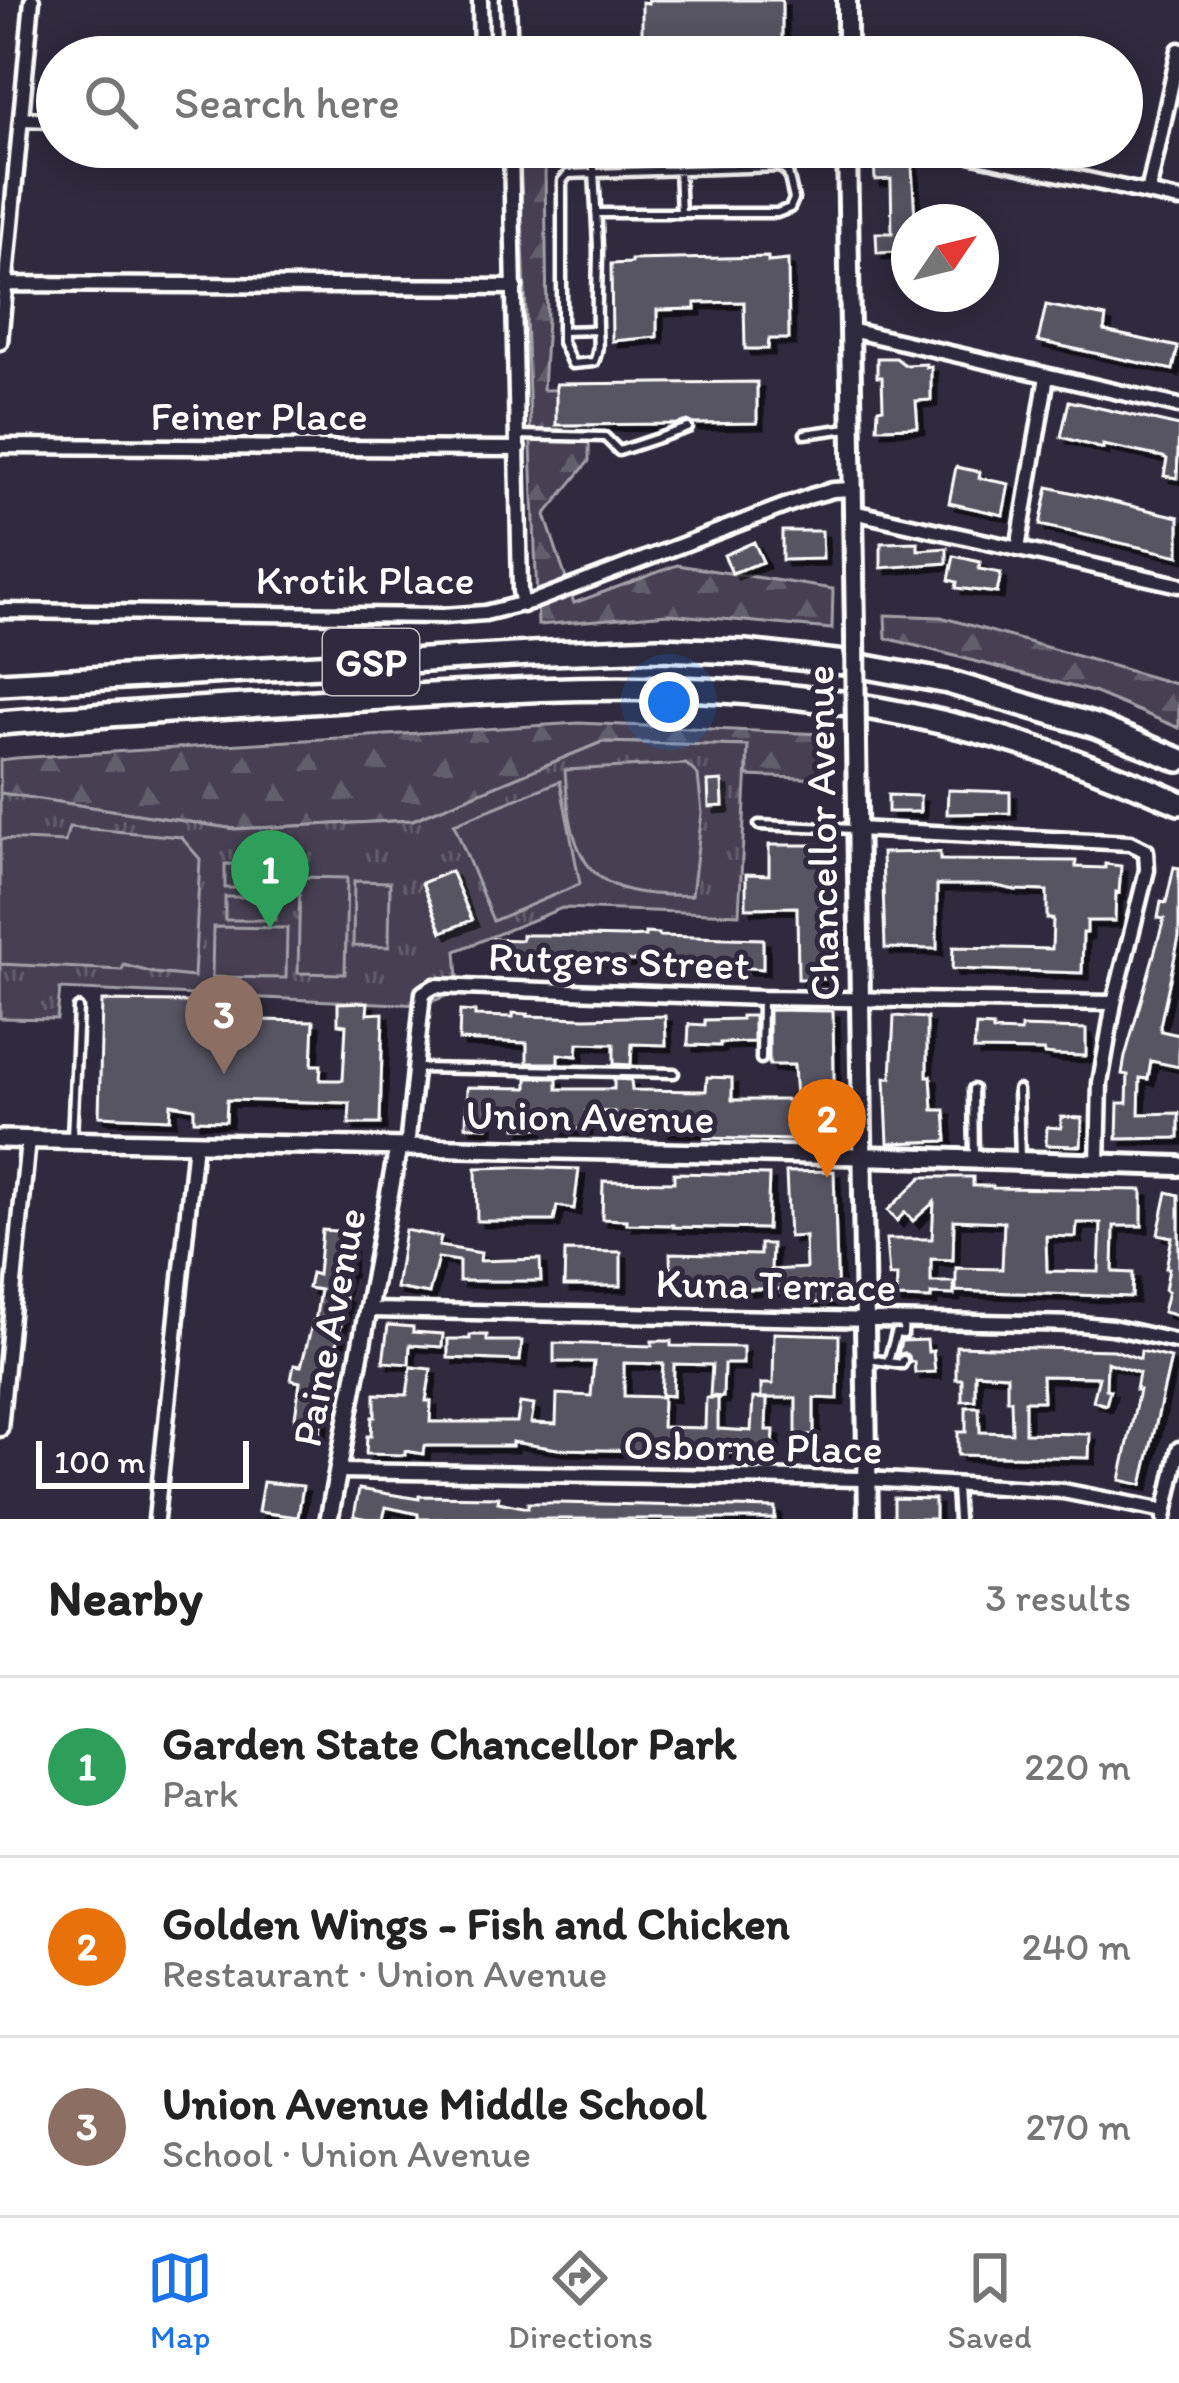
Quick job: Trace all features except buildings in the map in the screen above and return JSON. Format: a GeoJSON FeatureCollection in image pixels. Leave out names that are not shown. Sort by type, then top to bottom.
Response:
{"type":"FeatureCollection","features":[{"type":"Feature","properties":{"kind":"highway","name":"GSP"},"geometry":{"type":"LineString","coordinates":[[0,685],[532,654],[657,649],[745,652],[845,663],[948,682],[1096,726],[1179,760]]}},
{"type":"Feature","properties":{"kind":"highway","name":"GSP"},"geometry":{"type":"LineString","coordinates":[[0,723],[492,691],[716,690],[796,697],[958,725],[1056,754],[1179,802]]}},
{"type":"Feature","properties":{"kind":"main road"},"geometry":{"type":"LineString","coordinates":[[847,36],[848,0]]}},
{"type":"Feature","properties":{"kind":"main road","name":"Chancellor Avenue"},"geometry":{"type":"LineString","coordinates":[[847,168],[868,1519]]}},
{"type":"Feature","properties":{"kind":"main road","name":"Union Avenue"},"geometry":{"type":"LineString","coordinates":[[861,1156],[1179,1166]]}},
{"type":"Feature","properties":{"kind":"street"},"geometry":{"type":"LineString","coordinates":[[0,342],[32,0]]}},
{"type":"Feature","properties":{"kind":"street"},"geometry":{"type":"LineString","coordinates":[[480,0],[481,36]]}},
{"type":"Feature","properties":{"kind":"street"},"geometry":{"type":"LineString","coordinates":[[508,0],[509,36]]}},
{"type":"Feature","properties":{"kind":"street"},"geometry":{"type":"LineString","coordinates":[[1148,193],[1179,50]]}},
{"type":"Feature","properties":{"kind":"street"},"geometry":{"type":"LineString","coordinates":[[21,119],[36,119]]}},
{"type":"Feature","properties":{"kind":"street"},"geometry":{"type":"LineString","coordinates":[[512,168],[523,605]]}},
{"type":"Feature","properties":{"kind":"street"},"geometry":{"type":"LineString","coordinates":[[1033,168],[1179,200]]}},
{"type":"Feature","properties":{"kind":"street"},"geometry":{"type":"LineString","coordinates":[[5,284],[515,287]]}},
{"type":"Feature","properties":{"kind":"street"},"geometry":{"type":"LineString","coordinates":[[850,330],[1179,406]]}},
{"type":"Feature","properties":{"kind":"street"},"geometry":{"type":"LineString","coordinates":[[1018,548],[1047,376]]}},
{"type":"Feature","properties":{"kind":"street","name":"Feiner Place"},"geometry":{"type":"LineString","coordinates":[[0,446],[518,442]]}},
{"type":"Feature","properties":{"kind":"street","name":"Krotik Place"},"geometry":{"type":"LineString","coordinates":[[0,611],[485,613],[523,605],[811,496],[852,489]]}},
{"type":"Feature","properties":{"kind":"street"},"geometry":{"type":"LineString","coordinates":[[853,512],[1179,586]]}},
{"type":"Feature","properties":{"kind":"street"},"geometry":{"type":"LineString","coordinates":[[857,830],[1077,839],[1130,843],[1146,850],[1147,869],[1100,1083],[1098,1164]]}},
{"type":"Feature","properties":{"kind":"street","name":"Rutgers Street"},"geometry":{"type":"LineString","coordinates":[[403,1148],[423,993],[435,986],[761,998],[1114,1003]]}},
{"type":"Feature","properties":{"kind":"street","name":"Union Avenue"},"geometry":{"type":"LineString","coordinates":[[0,1139],[861,1156]]}},
{"type":"Feature","properties":{"kind":"street"},"geometry":{"type":"LineString","coordinates":[[0,1429],[28,1140]]}},
{"type":"Feature","properties":{"kind":"street"},"geometry":{"type":"LineString","coordinates":[[156,1519],[194,1143]]}},
{"type":"Feature","properties":{"kind":"street","name":"Paine Avenue"},"geometry":{"type":"LineString","coordinates":[[329,1519],[403,1148]]}},
{"type":"Feature","properties":{"kind":"street","name":"Kuna Terrace"},"geometry":{"type":"LineString","coordinates":[[369,1310],[864,1318],[903,1327],[1080,1324],[1179,1342]]}},
{"type":"Feature","properties":{"kind":"street"},"geometry":{"type":"LineString","coordinates":[[1164,1515],[1179,1449]]}},
{"type":"Feature","properties":{"kind":"street","name":"Osborne Place"},"geometry":{"type":"LineString","coordinates":[[338,1471],[867,1479],[1063,1491],[1164,1515]]}},
{"type":"Feature","properties":{"kind":"lane"},"geometry":{"type":"LineString","coordinates":[[594,168],[594,173],[596,213],[597,330],[599,347],[594,362],[582,365],[572,364],[565,354],[562,331],[562,181],[568,174],[594,173],[679,170],[730,168]]}},
{"type":"Feature","properties":{"kind":"lane"},"geometry":{"type":"LineString","coordinates":[[596,213],[777,213],[790,208],[794,199],[782,168]]}},
{"type":"Feature","properties":{"kind":"lane"},"geometry":{"type":"LineString","coordinates":[[679,170],[680,213]]}},
{"type":"Feature","properties":{"kind":"lane"},"geometry":{"type":"LineString","coordinates":[[562,331],[597,330]]}},
{"type":"Feature","properties":{"kind":"lane"},"geometry":{"type":"LineString","coordinates":[[805,434],[851,427]]}},
{"type":"Feature","properties":{"kind":"lane"},"geometry":{"type":"LineString","coordinates":[[518,442],[605,437],[619,451],[688,428]]}},
{"type":"Feature","properties":{"kind":"lane"},"geometry":{"type":"LineString","coordinates":[[759,825],[857,830]]}},
{"type":"Feature","properties":{"kind":"lane"},"geometry":{"type":"LineString","coordinates":[[761,998],[761,1059]]}},
{"type":"Feature","properties":{"kind":"lane"},"geometry":{"type":"LineString","coordinates":[[72,1141],[78,1008]]}},
{"type":"Feature","properties":{"kind":"lane"},"geometry":{"type":"LineString","coordinates":[[415,1067],[674,1073]]}},
{"type":"Feature","properties":{"kind":"lane"},"geometry":{"type":"LineString","coordinates":[[973,1089],[974,1160]]}},
{"type":"Feature","properties":{"kind":"lane"},"geometry":{"type":"LineString","coordinates":[[1018,1090],[1020,1162]]}},
{"type":"Feature","properties":{"kind":"lane"},"geometry":{"type":"LineString","coordinates":[[888,1362],[896,1333],[903,1327],[910,1334],[909,1342]]}},
{"type":"Feature","properties":{"kind":"lane"},"geometry":{"type":"LineString","coordinates":[[865,1359],[902,1364],[904,1360]]}},
{"type":"Feature","properties":{"kind":"lane"},"geometry":{"type":"LineString","coordinates":[[956,1484],[958,1519]]}},
{"type":"Feature","properties":{"kind":"green space"},"geometry":{"type":"Polygon","coordinates":[[[520,168],[545,168],[543,390],[590,389],[589,461],[545,515],[574,603],[677,565],[833,589],[832,629],[668,614],[538,625],[520,168]]]}},
{"type":"Feature","properties":{"kind":"green space"},"geometry":{"type":"Polygon","coordinates":[[[885,615],[941,617],[1179,685],[1179,728],[1093,692],[886,638],[885,615]]]}},
{"type":"Feature","properties":{"kind":"green space"},"geometry":{"type":"Polygon","coordinates":[[[579,723],[822,734],[823,779],[748,776],[747,746],[602,742],[413,820],[235,829],[0,793],[0,760],[16,758],[579,723]]]}},
{"type":"Feature","properties":{"kind":"green space"},"geometry":{"type":"Polygon","coordinates":[[[602,742],[748,746],[739,914],[562,908],[456,951],[459,991],[423,1005],[60,989],[57,1019],[0,1018],[0,793],[235,829],[413,820],[602,742]]]}},
{"type":"Feature","properties":{"kind":"green space"},"geometry":{"type":"Polygon","coordinates":[[[686,764],[698,775],[702,813],[692,895],[630,891],[609,883],[581,853],[573,831],[565,770],[686,764]]]}},
{"type":"Feature","properties":{"kind":"green space"},"geometry":{"type":"Polygon","coordinates":[[[560,781],[580,884],[493,921],[454,824],[560,781]]]}},
{"type":"Feature","properties":{"kind":"green space"},"geometry":{"type":"Polygon","coordinates":[[[69,827],[181,837],[200,859],[194,977],[124,965],[122,970],[0,964],[0,839],[65,842],[69,827]]]}},
{"type":"Feature","properties":{"kind":"green space"},"geometry":{"type":"Polygon","coordinates":[[[225,864],[276,865],[275,888],[225,888],[225,864]]]}},
{"type":"Feature","properties":{"kind":"green space"},"geometry":{"type":"Polygon","coordinates":[[[300,877],[347,878],[345,974],[298,973],[300,877]]]}},
{"type":"Feature","properties":{"kind":"green space"},"geometry":{"type":"Polygon","coordinates":[[[354,881],[390,882],[389,947],[353,946],[354,881]]]}},
{"type":"Feature","properties":{"kind":"green space"},"geometry":{"type":"Polygon","coordinates":[[[225,897],[275,897],[275,920],[225,920],[225,897]]]}},
{"type":"Feature","properties":{"kind":"green space"},"geometry":{"type":"Polygon","coordinates":[[[213,927],[287,928],[286,978],[212,977],[213,927]]]}},
{"type":"Feature","properties":{"kind":"place","name":"Garden State Chancellor Park"},"geometry":{"type":"Point","coordinates":[270,929]}},
{"type":"Feature","properties":{"kind":"place","name":"Union Avenue Middle School"},"geometry":{"type":"Point","coordinates":[224,1074]}},
{"type":"Feature","properties":{"kind":"place","name":"Golden Wings - Fish and Chicken"},"geometry":{"type":"Point","coordinates":[827,1178]}}]}
